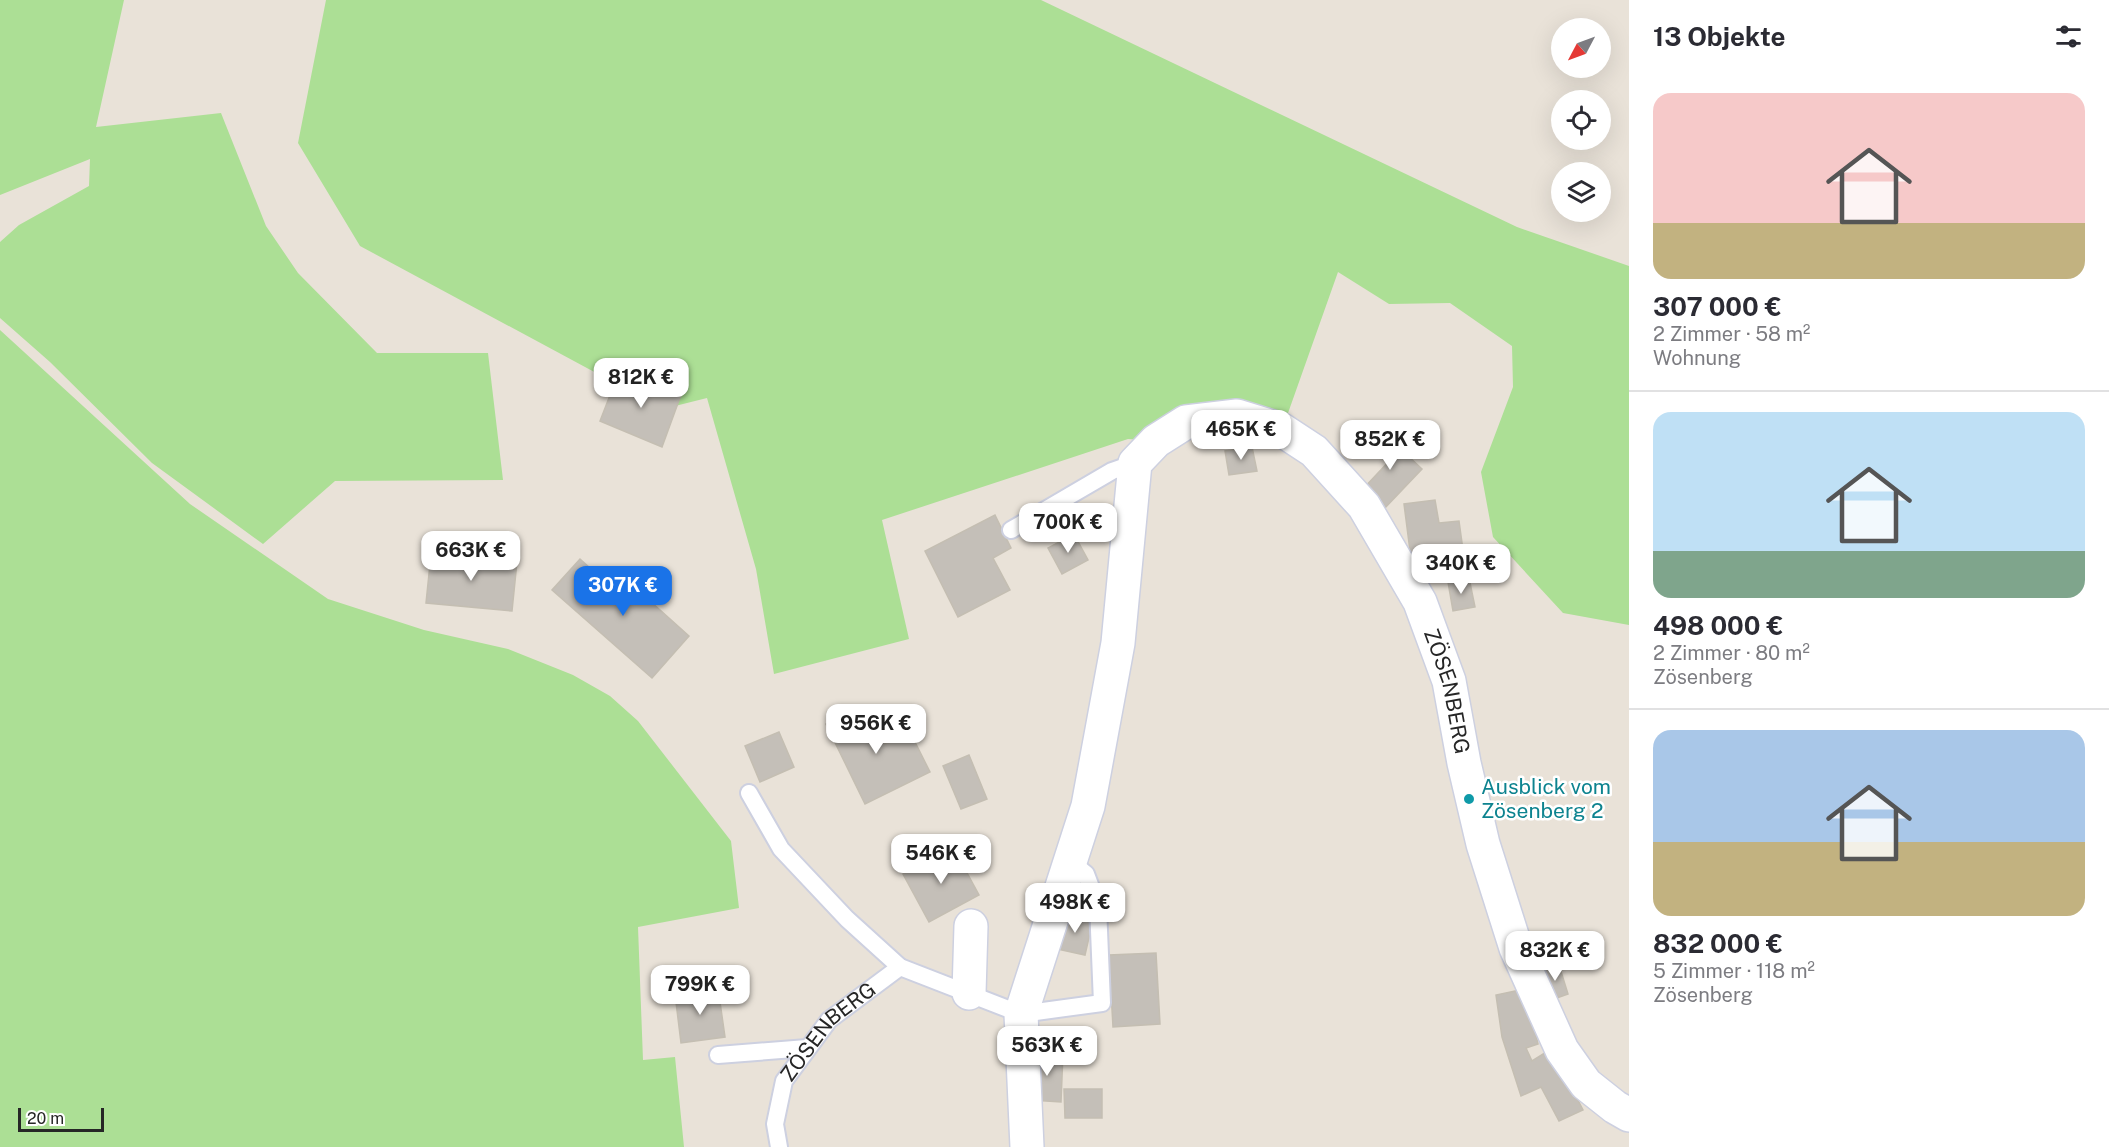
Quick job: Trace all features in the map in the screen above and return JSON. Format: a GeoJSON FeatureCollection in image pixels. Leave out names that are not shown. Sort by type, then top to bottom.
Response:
{"type":"FeatureCollection","features":[{"type":"Feature","properties":{"kind":"street","name":"ZÖSENBERG"},"geometry":{"type":"LineString","coordinates":[[1135,463],[1156,441],[1186,422],[1237,416],[1282,430],[1314,451],[1364,506],[1420,602],[1449,681],[1464,763],[1483,844],[1516,948],[1562,1050],[1586,1084],[1614,1107],[1629,1115]]}},
{"type":"Feature","properties":{"kind":"street"},"geometry":{"type":"LineString","coordinates":[[1027,1147],[1021,1014],[1088,806],[1118,643],[1135,463]]}},
{"type":"Feature","properties":{"kind":"street"},"geometry":{"type":"LineString","coordinates":[[969,993],[971,926]]}},
{"type":"Feature","properties":{"kind":"lane"},"geometry":{"type":"LineString","coordinates":[[1011,530],[1112,471],[1135,463]]}},
{"type":"Feature","properties":{"kind":"lane","name":"ZÖSENBERG"},"geometry":{"type":"LineString","coordinates":[[749,793],[781,849],[847,919],[900,967],[1021,1014]]}},
{"type":"Feature","properties":{"kind":"lane"},"geometry":{"type":"LineString","coordinates":[[1021,1014],[1102,1003],[1098,906],[1086,874],[1070,861]]}},
{"type":"Feature","properties":{"kind":"lane","name":"ZÖSENBERG"},"geometry":{"type":"LineString","coordinates":[[779,1147],[775,1124],[784,1081],[829,1020],[900,967]]}},
{"type":"Feature","properties":{"kind":"lane"},"geometry":{"type":"LineString","coordinates":[[718,1055],[807,1048]]}},
{"type":"Feature","properties":{"kind":"green space"},"geometry":{"type":"Polygon","coordinates":[[[0,0],[124,0],[96,127],[221,113],[266,226],[298,273],[377,353],[488,353],[503,480],[335,481],[263,544],[152,463],[50,362],[0,318],[0,242],[19,225],[89,186],[90,159],[0,195],[0,0]]]}},
{"type":"Feature","properties":{"kind":"green space"},"geometry":{"type":"Polygon","coordinates":[[[326,0],[1041,0],[1517,227],[1629,266],[1629,625],[1563,613],[1493,537],[1481,472],[1513,387],[1512,346],[1450,303],[1389,304],[1338,272],[1282,430],[1237,416],[1156,441],[1128,439],[882,520],[909,639],[774,674],[756,569],[707,398],[663,409],[360,246],[298,143],[326,0]]]}},
{"type":"Feature","properties":{"kind":"green space"},"geometry":{"type":"Polygon","coordinates":[[[0,330],[190,504],[328,599],[424,630],[508,649],[573,675],[610,696],[638,721],[731,841],[739,908],[638,927],[643,1060],[675,1057],[684,1147],[0,1147],[0,330]]]}},
{"type":"Feature","properties":{"kind":"building"},"geometry":{"type":"Polygon","coordinates":[[[619,372],[681,395],[662,447],[600,421],[619,372]]]}},
{"type":"Feature","properties":{"kind":"building"},"geometry":{"type":"Polygon","coordinates":[[[1372,422],[1422,469],[1383,510],[1362,490],[1393,457],[1365,430],[1372,422]]]}},
{"type":"Feature","properties":{"kind":"building"},"geometry":{"type":"Polygon","coordinates":[[[1252,447],[1257,471],[1229,475],[1225,451],[1252,447]]]}},
{"type":"Feature","properties":{"kind":"building"},"geometry":{"type":"Polygon","coordinates":[[[1435,500],[1439,523],[1459,521],[1463,550],[1443,553],[1445,570],[1413,574],[1404,504],[1435,500]]]}},
{"type":"Feature","properties":{"kind":"building"},"geometry":{"type":"Polygon","coordinates":[[[995,515],[1011,548],[993,558],[1010,590],[958,617],[925,551],[995,515]]]}},
{"type":"Feature","properties":{"kind":"building"},"geometry":{"type":"Polygon","coordinates":[[[1074,534],[1088,560],[1062,574],[1048,548],[1074,534]]]}},
{"type":"Feature","properties":{"kind":"building"},"geometry":{"type":"Polygon","coordinates":[[[431,554],[517,562],[512,611],[426,603],[431,554]]]}},
{"type":"Feature","properties":{"kind":"building"},"geometry":{"type":"Polygon","coordinates":[[[580,559],[610,586],[620,574],[689,636],[652,678],[552,590],[580,559]]]}},
{"type":"Feature","properties":{"kind":"building"},"geometry":{"type":"Polygon","coordinates":[[[1469,578],[1475,607],[1453,611],[1448,582],[1469,578]]]}},
{"type":"Feature","properties":{"kind":"building"},"geometry":{"type":"Polygon","coordinates":[[[865,705],[885,744],[910,732],[930,772],[865,804],[826,724],[865,705]]]}},
{"type":"Feature","properties":{"kind":"building"},"geometry":{"type":"Polygon","coordinates":[[[779,732],[794,767],[760,782],[745,746],[779,732]]]}},
{"type":"Feature","properties":{"kind":"building"},"geometry":{"type":"Polygon","coordinates":[[[969,755],[987,799],[961,809],[943,766],[969,755]]]}},
{"type":"Feature","properties":{"kind":"building"},"geometry":{"type":"Polygon","coordinates":[[[953,847],[979,895],[929,922],[903,874],[953,847]]]}},
{"type":"Feature","properties":{"kind":"building"},"geometry":{"type":"Polygon","coordinates":[[[1065,914],[1093,920],[1085,955],[1057,949],[1065,914]]]}},
{"type":"Feature","properties":{"kind":"building"},"geometry":{"type":"Polygon","coordinates":[[[1156,953],[1160,1024],[1113,1027],[1109,955],[1156,953]]]}},
{"type":"Feature","properties":{"kind":"building"},"geometry":{"type":"Polygon","coordinates":[[[1559,965],[1568,994],[1551,1000],[1541,971],[1559,965]]]}},
{"type":"Feature","properties":{"kind":"building"},"geometry":{"type":"Polygon","coordinates":[[[718,988],[725,1037],[681,1043],[675,994],[718,988]]]}},
{"type":"Feature","properties":{"kind":"building"},"geometry":{"type":"Polygon","coordinates":[[[1525,989],[1538,1044],[1526,1048],[1532,1061],[1551,1049],[1583,1110],[1559,1121],[1541,1087],[1521,1096],[1502,1037],[1496,995],[1525,989]]]}},
{"type":"Feature","properties":{"kind":"building"},"geometry":{"type":"Polygon","coordinates":[[[1034,1052],[1063,1053],[1061,1102],[1031,1100],[1034,1052]]]}},
{"type":"Feature","properties":{"kind":"building"},"geometry":{"type":"Polygon","coordinates":[[[1064,1089],[1102,1089],[1102,1118],[1065,1118],[1064,1089]]]}},
{"type":"Feature","properties":{"kind":"place","name":"Ausblick vom Zösenberg 2"},"geometry":{"type":"Point","coordinates":[1469,799]}}]}
